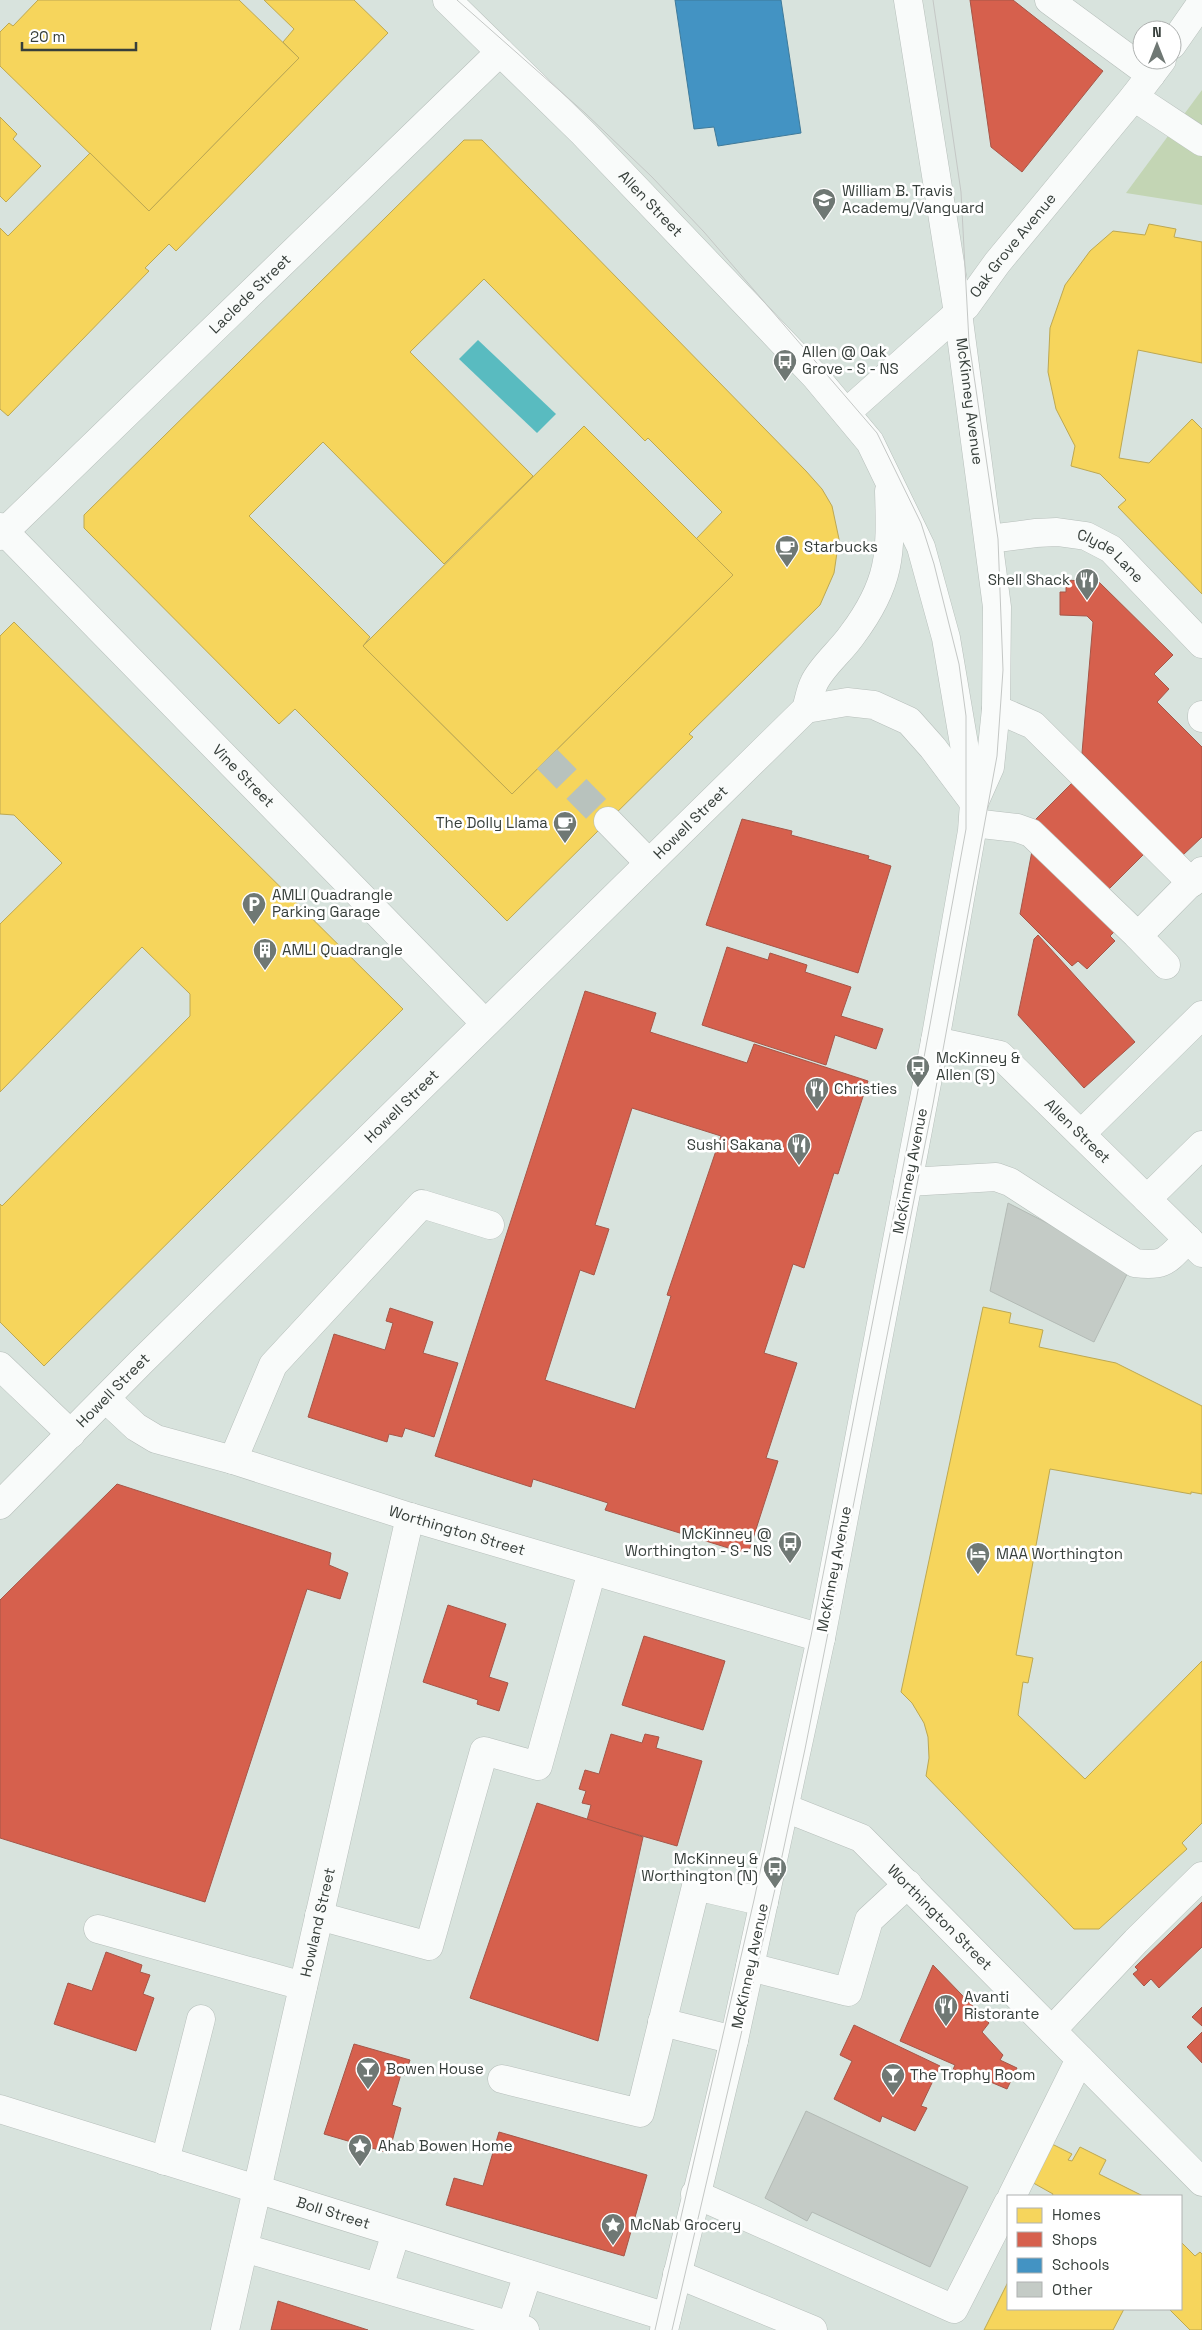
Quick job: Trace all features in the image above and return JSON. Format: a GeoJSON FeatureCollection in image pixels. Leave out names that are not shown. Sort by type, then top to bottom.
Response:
{"type":"FeatureCollection","features":[{"type":"Feature","properties":{"kind":"street","name":"Allen Street"},"geometry":{"type":"LineString","coordinates":[[448,0],[584,134],[815,376],[846,412]]}},
{"type":"Feature","properties":{"kind":"street","name":"McKinney Avenue"},"geometry":{"type":"LineString","coordinates":[[665,2323],[734,2040],[821,1638],[935,1040],[974,813],[990,767],[996,710],[997,607],[989,539],[958,313],[908,0]]}},
{"type":"Feature","properties":{"kind":"street"},"geometry":{"type":"LineString","coordinates":[[1049,0],[1132,53]]}},
{"type":"Feature","properties":{"kind":"street"},"geometry":{"type":"LineString","coordinates":[[1182,31],[1202,2]]}},
{"type":"Feature","properties":{"kind":"street","name":"Laclede Street"},"geometry":{"type":"LineString","coordinates":[[2,531],[472,76],[500,52]]}},
{"type":"Feature","properties":{"kind":"street","name":"Oak Grove Avenue"},"geometry":{"type":"LineString","coordinates":[[846,412],[966,306],[997,263],[1154,70]]}},
{"type":"Feature","properties":{"kind":"street"},"geometry":{"type":"LineString","coordinates":[[1134,97],[1202,142]]}},
{"type":"Feature","properties":{"kind":"street","name":"McKinney Avenue"},"geometry":{"type":"LineString","coordinates":[[846,412],[870,442],[921,547],[946,638],[974,813]]}},
{"type":"Feature","properties":{"kind":"street","name":"Howell Street"},"geometry":{"type":"LineString","coordinates":[[0,1505],[485,1023],[806,709],[814,682],[852,636],[874,603],[887,568],[890,534],[888,480]]}},
{"type":"Feature","properties":{"kind":"street","name":"Vine Street"},"geometry":{"type":"LineString","coordinates":[[2,531],[485,1023]]}},
{"type":"Feature","properties":{"kind":"street","name":"Clyde Lane"},"geometry":{"type":"LineString","coordinates":[[989,539],[1043,533],[1086,536],[1111,549],[1202,644]]}},
{"type":"Feature","properties":{"kind":"street"},"geometry":{"type":"LineString","coordinates":[[806,709],[829,703],[874,705],[908,721],[933,748],[974,813],[1032,833],[1166,965]]}},
{"type":"Feature","properties":{"kind":"street"},"geometry":{"type":"LineString","coordinates":[[996,710],[1032,725],[1197,877],[1138,936]]}},
{"type":"Feature","properties":{"kind":"street"},"geometry":{"type":"LineString","coordinates":[[608,821],[649,863]]}},
{"type":"Feature","properties":{"kind":"street"},"geometry":{"type":"LineString","coordinates":[[1081,1134],[1202,1015]]}},
{"type":"Feature","properties":{"kind":"street","name":"Allen Street"},"geometry":{"type":"LineString","coordinates":[[935,1040],[1000,1055],[1195,1246]]}},
{"type":"Feature","properties":{"kind":"street"},"geometry":{"type":"LineString","coordinates":[[1147,1199],[1202,1145]]}},
{"type":"Feature","properties":{"kind":"street"},"geometry":{"type":"LineString","coordinates":[[908,1182],[996,1177],[1010,1182],[1135,1263],[1150,1265],[1163,1263],[1195,1246]]}},
{"type":"Feature","properties":{"kind":"street"},"geometry":{"type":"LineString","coordinates":[[233,1460],[273,1365],[422,1204],[490,1225]]}},
{"type":"Feature","properties":{"kind":"street"},"geometry":{"type":"LineString","coordinates":[[0,1366],[71,1434]]}},
{"type":"Feature","properties":{"kind":"street","name":"Worthington Street"},"geometry":{"type":"LineString","coordinates":[[106,1399],[136,1427],[156,1439],[233,1460],[410,1516],[821,1638]]}},
{"type":"Feature","properties":{"kind":"street","name":"Howland Street"},"geometry":{"type":"LineString","coordinates":[[225,2330],[410,1516]]}},
{"type":"Feature","properties":{"kind":"street"},"geometry":{"type":"LineString","coordinates":[[319,1916],[429,1946],[484,1751],[538,1766],[592,1571]]}},
{"type":"Feature","properties":{"kind":"street","name":"Worthington Street"},"geometry":{"type":"LineString","coordinates":[[784,1810],[792,1811],[861,1838],[1202,2182]]}},
{"type":"Feature","properties":{"kind":"street"},"geometry":{"type":"LineString","coordinates":[[1052,2030],[1136,1941],[1202,1876]]}},
{"type":"Feature","properties":{"kind":"street"},"geometry":{"type":"LineString","coordinates":[[750,1966],[848,1992],[869,1920],[908,1884]]}},
{"type":"Feature","properties":{"kind":"street"},"geometry":{"type":"LineString","coordinates":[[502,2079],[640,2113],[696,1886],[764,1902]]}},
{"type":"Feature","properties":{"kind":"street"},"geometry":{"type":"LineString","coordinates":[[98,1929],[303,1986]]}},
{"type":"Feature","properties":{"kind":"street"},"geometry":{"type":"LineString","coordinates":[[165,2161],[201,2019]]}},
{"type":"Feature","properties":{"kind":"street"},"geometry":{"type":"LineString","coordinates":[[662,2022],[734,2040]]}},
{"type":"Feature","properties":{"kind":"street"},"geometry":{"type":"LineString","coordinates":[[1012,2195],[1080,2059]]}},
{"type":"Feature","properties":{"kind":"street","name":"Boll Street"},"geometry":{"type":"LineString","coordinates":[[0,2109],[528,2274],[665,2323]]}},
{"type":"Feature","properties":{"kind":"street"},"geometry":{"type":"LineString","coordinates":[[695,2194],[954,2309],[1007,2205]]}},
{"type":"Feature","properties":{"kind":"street"},"geometry":{"type":"LineString","coordinates":[[379,2287],[396,2233]]}},
{"type":"Feature","properties":{"kind":"street"},"geometry":{"type":"LineString","coordinates":[[244,2248],[518,2328],[528,2274]]}},
{"type":"Feature","properties":{"kind":"street"},"geometry":{"type":"LineString","coordinates":[[677,2274],[813,2330]]}},
{"type":"Feature","properties":{"kind":"green space"},"geometry":{"type":"Polygon","coordinates":[[[1202,90],[1202,205],[1126,193],[1202,90]]]}},
{"type":"Feature","properties":{"kind":"water"},"geometry":{"type":"Polygon","coordinates":[[[478,340],[556,414],[537,433],[459,359],[478,340]]]}},
{"type":"Feature","properties":{"kind":"building: Homes"},"geometry":{"type":"Polygon","coordinates":[[[38,0],[239,0],[299,58],[149,211],[0,66],[0,32],[9,23],[13,26],[38,0]]]}},
{"type":"Feature","properties":{"kind":"building: Homes"},"geometry":{"type":"Polygon","coordinates":[[[264,0],[354,0],[388,33],[176,251],[169,244],[145,268],[149,271],[8,416],[0,409],[0,228],[8,236],[90,153],[149,211],[299,58],[283,42],[294,29],[264,0]]]}},
{"type":"Feature","properties":{"kind":"building: Homes"},"geometry":{"type":"Polygon","coordinates":[[[0,117],[17,134],[13,139],[41,166],[6,202],[0,196],[0,117]]]}},
{"type":"Feature","properties":{"kind":"building: Homes"},"geometry":{"type":"Polygon","coordinates":[[[464,140],[482,140],[806,471],[822,489],[832,506],[839,539],[834,573],[820,605],[689,734],[693,737],[507,921],[295,709],[279,724],[84,528],[84,515],[464,140]],[[484,279],[410,352],[533,476],[444,564],[323,442],[249,516],[370,637],[363,646],[512,794],[733,575],[696,539],[722,512],[648,438],[645,441],[484,279]]]}},
{"type":"Feature","properties":{"kind":"building: Homes"},"geometry":{"type":"Polygon","coordinates":[[[1149,224],[1176,229],[1174,237],[1202,242],[1202,363],[1138,350],[1119,458],[1149,463],[1192,419],[1202,429],[1202,594],[1118,507],[1126,500],[1100,474],[1071,466],[1075,446],[1056,409],[1048,372],[1050,328],[1065,285],[1090,251],[1113,231],[1145,235],[1149,224]]]}},
{"type":"Feature","properties":{"kind":"building: Homes"},"geometry":{"type":"Polygon","coordinates":[[[584,426],[733,575],[512,794],[363,646],[584,426]]]}},
{"type":"Feature","properties":{"kind":"building: Homes","name":"AMLI Quadrangle"},"geometry":{"type":"Polygon","coordinates":[[[14,622],[403,1009],[44,1366],[0,1322],[0,1204],[2,1206],[190,1016],[190,994],[142,947],[0,1092],[0,924],[62,863],[14,815],[0,814],[0,636],[14,622]]]}},
{"type":"Feature","properties":{"kind":"building: Homes","name":"MAA Worthington"},"geometry":{"type":"Polygon","coordinates":[[[983,1307],[1011,1313],[1009,1323],[1043,1330],[1039,1347],[1116,1363],[1202,1406],[1202,1494],[1191,1492],[1191,1494],[1050,1469],[1016,1655],[1033,1658],[1028,1683],[1023,1682],[1018,1715],[1085,1779],[1202,1661],[1202,1823],[1182,1843],[1187,1849],[1099,1929],[1074,1929],[926,1776],[929,1758],[928,1737],[924,1723],[912,1703],[901,1692],[983,1307]]]}},
{"type":"Feature","properties":{"kind":"building: Homes"},"geometry":{"type":"Polygon","coordinates":[[[1048,2142],[1072,2154],[1068,2160],[1072,2161],[1080,2147],[1106,2160],[1099,2174],[1141,2195],[1052,2195],[1028,2180],[1048,2142]]]}},
{"type":"Feature","properties":{"kind":"building: Homes"},"geometry":{"type":"Polygon","coordinates":[[[1182,2243],[1195,2256],[1200,2252],[1202,2254],[1202,2330],[1190,2330],[1170,2310],[1182,2310],[1182,2243]]]}},
{"type":"Feature","properties":{"kind":"building: Homes"},"geometry":{"type":"Polygon","coordinates":[[[1007,2284],[1007,2310],[1123,2310],[1113,2330],[984,2330],[1007,2284]]]}},
{"type":"Feature","properties":{"kind":"building: Shops"},"geometry":{"type":"Polygon","coordinates":[[[970,0],[1013,0],[1103,71],[1022,172],[991,147],[970,0]]]}},
{"type":"Feature","properties":{"kind":"building: Shops"},"geometry":{"type":"Polygon","coordinates":[[[1066,580],[1099,582],[1173,655],[1154,674],[1169,689],[1157,702],[1202,747],[1202,837],[1183,855],[1082,753],[1093,622],[1087,616],[1060,615],[1060,592],[1066,592],[1066,580]]]}},
{"type":"Feature","properties":{"kind":"building: Shops"},"geometry":{"type":"Polygon","coordinates":[[[1075,780],[1147,851],[1102,896],[1030,825],[1075,780]]]}},
{"type":"Feature","properties":{"kind":"building: Shops"},"geometry":{"type":"Polygon","coordinates":[[[742,819],[792,831],[791,835],[869,856],[868,859],[891,866],[858,973],[706,925],[742,819]]]}},
{"type":"Feature","properties":{"kind":"building: Shops"},"geometry":{"type":"Polygon","coordinates":[[[1032,851],[1117,929],[1110,936],[1115,941],[1087,969],[1078,961],[1072,966],[1020,914],[1032,851]]]}},
{"type":"Feature","properties":{"kind":"building: Shops"},"geometry":{"type":"Polygon","coordinates":[[[1038,935],[1135,1042],[1084,1088],[1018,1015],[1034,939],[1038,935]]]}},
{"type":"Feature","properties":{"kind":"building: Shops"},"geometry":{"type":"Polygon","coordinates":[[[727,947],[768,960],[770,953],[807,965],[805,972],[851,987],[841,1016],[883,1029],[876,1049],[835,1035],[826,1065],[702,1025],[727,947]]]}},
{"type":"Feature","properties":{"kind":"building: Shops"},"geometry":{"type":"Polygon","coordinates":[[[585,991],[656,1013],[650,1032],[747,1063],[754,1044],[868,1081],[838,1174],[834,1173],[804,1268],[793,1264],[764,1353],[797,1363],[766,1458],[778,1461],[748,1554],[605,1510],[608,1503],[533,1479],[531,1487],[435,1456],[585,991]],[[632,1108],[595,1225],[609,1229],[594,1275],[580,1270],[545,1380],[635,1409],[671,1296],[667,1295],[721,1136],[632,1108]]]}},
{"type":"Feature","properties":{"kind":"building: Shops"},"geometry":{"type":"Polygon","coordinates":[[[390,1308],[433,1322],[423,1353],[458,1363],[434,1437],[405,1428],[402,1437],[389,1434],[387,1442],[308,1417],[334,1334],[385,1350],[393,1323],[386,1321],[390,1308]]]}},
{"type":"Feature","properties":{"kind":"building: Shops"},"geometry":{"type":"Polygon","coordinates":[[[117,1484],[331,1553],[329,1565],[348,1573],[340,1599],[307,1589],[205,1902],[0,1838],[0,1600],[117,1484]]]}},
{"type":"Feature","properties":{"kind":"building: Shops"},"geometry":{"type":"Polygon","coordinates":[[[448,1605],[506,1624],[489,1677],[508,1683],[499,1711],[477,1704],[478,1700],[423,1682],[448,1605]]]}},
{"type":"Feature","properties":{"kind":"building: Shops"},"geometry":{"type":"Polygon","coordinates":[[[644,1636],[725,1661],[703,1730],[622,1705],[644,1636]]]}},
{"type":"Feature","properties":{"kind":"building: Shops"},"geometry":{"type":"Polygon","coordinates":[[[611,1734],[642,1743],[645,1734],[659,1737],[656,1748],[702,1761],[677,1846],[587,1820],[591,1805],[582,1803],[586,1791],[579,1789],[585,1770],[599,1774],[611,1734]]]}},
{"type":"Feature","properties":{"kind":"building: Shops"},"geometry":{"type":"Polygon","coordinates":[[[537,1803],[643,1837],[598,2041],[470,1998],[537,1803]]]}},
{"type":"Feature","properties":{"kind":"building: Shops"},"geometry":{"type":"Polygon","coordinates":[[[1202,1902],[1202,1947],[1159,1988],[1151,1979],[1144,1986],[1133,1974],[1138,1970],[1135,1967],[1202,1902]]]}},
{"type":"Feature","properties":{"kind":"building: Shops"},"geometry":{"type":"Polygon","coordinates":[[[106,1952],[142,1965],[140,1972],[150,1975],[143,1994],[154,1998],[136,2051],[54,2024],[68,1983],[92,1991],[106,1952]]]}},
{"type":"Feature","properties":{"kind":"building: Shops","name":"Avanti Ristorante"},"geometry":{"type":"Polygon","coordinates":[[[933,1965],[989,2023],[982,2032],[1003,2055],[1000,2060],[1017,2068],[1007,2089],[967,2072],[963,2079],[951,2074],[955,2065],[900,2041],[933,1965]]]}},
{"type":"Feature","properties":{"kind":"building: Shops"},"geometry":{"type":"Polygon","coordinates":[[[1202,2007],[1202,2026],[1192,2017],[1202,2007]]]}},
{"type":"Feature","properties":{"kind":"building: Shops"},"geometry":{"type":"Polygon","coordinates":[[[854,2025],[940,2066],[921,2106],[927,2108],[915,2131],[882,2116],[880,2122],[834,2099],[852,2061],[840,2055],[854,2025]]]}},
{"type":"Feature","properties":{"kind":"building: Shops"},"geometry":{"type":"Polygon","coordinates":[[[1202,2032],[1202,2063],[1187,2047],[1202,2032]]]}},
{"type":"Feature","properties":{"kind":"building: Shops","name":"Bowen House"},"geometry":{"type":"Polygon","coordinates":[[[354,2044],[410,2060],[405,2075],[401,2074],[392,2105],[401,2108],[389,2153],[324,2134],[354,2044]]]}},
{"type":"Feature","properties":{"kind":"building: Shops"},"geometry":{"type":"Polygon","coordinates":[[[499,2132],[647,2175],[624,2256],[446,2205],[454,2178],[483,2186],[499,2132]]]}},
{"type":"Feature","properties":{"kind":"building: Shops"},"geometry":{"type":"Polygon","coordinates":[[[278,2301],[368,2330],[271,2330],[278,2301]]]}},
{"type":"Feature","properties":{"kind":"building: Schools"},"geometry":{"type":"Polygon","coordinates":[[[675,0],[781,0],[801,133],[718,146],[714,127],[694,129],[675,0]]]}},
{"type":"Feature","properties":{"kind":"building: Other"},"geometry":{"type":"Polygon","coordinates":[[[1008,1203],[1131,1266],[1094,1342],[990,1291],[1008,1203]]]}},
{"type":"Feature","properties":{"kind":"building: Other"},"geometry":{"type":"Polygon","coordinates":[[[806,2111],[968,2187],[930,2267],[812,2212],[807,2221],[765,2198],[806,2111]]]}},
{"type":"Feature","properties":{"kind":"tunnel"},"geometry":{"type":"LineString","coordinates":[[547,759],[608,821]]}},
{"type":"Feature","properties":{"kind":"tram line"},"geometry":{"type":"LineString","coordinates":[[457,0],[585,113],[652,177],[704,232],[877,433],[921,523],[934,564],[959,664],[966,716],[966,829],[916,1101],[811,1636],[754,1900],[655,2330]]}},
{"type":"Feature","properties":{"kind":"tram line"},"geometry":{"type":"LineString","coordinates":[[672,2330],[775,1889],[805,1749],[933,1104],[997,756],[1003,670],[998,539],[969,342],[961,192],[933,0]]}},
{"type":"Feature","properties":{"kind":"place","name":"William B. Travis Academy/Vanguard"},"geometry":{"type":"Point","coordinates":[824,221]}},
{"type":"Feature","properties":{"kind":"place","name":"Allen @ Oak Grove - S - NS"},"geometry":{"type":"Point","coordinates":[785,382]}},
{"type":"Feature","properties":{"kind":"place","name":"Starbucks"},"geometry":{"type":"Point","coordinates":[787,568]}},
{"type":"Feature","properties":{"kind":"place","name":"Shell Shack"},"geometry":{"type":"Point","coordinates":[1087,601]}},
{"type":"Feature","properties":{"kind":"place","name":"The Dolly Llama"},"geometry":{"type":"Point","coordinates":[565,844]}},
{"type":"Feature","properties":{"kind":"place","name":"AMLI Quadrangle Parking Garage"},"geometry":{"type":"Point","coordinates":[254,925]}},
{"type":"Feature","properties":{"kind":"place","name":"AMLI Quadrangle"},"geometry":{"type":"Point","coordinates":[265,971]}},
{"type":"Feature","properties":{"kind":"place","name":"McKinney & Allen (S)"},"geometry":{"type":"Point","coordinates":[918,1088]}},
{"type":"Feature","properties":{"kind":"place","name":"Christies"},"geometry":{"type":"Point","coordinates":[817,1110]}},
{"type":"Feature","properties":{"kind":"place","name":"Sushi Sakana"},"geometry":{"type":"Point","coordinates":[799,1166]}},
{"type":"Feature","properties":{"kind":"place","name":"McKinney @ Worthington - S - NS"},"geometry":{"type":"Point","coordinates":[790,1564]}},
{"type":"Feature","properties":{"kind":"place","name":"MAA Worthington"},"geometry":{"type":"Point","coordinates":[978,1575]}},
{"type":"Feature","properties":{"kind":"place","name":"McKinney & Worthington (N)"},"geometry":{"type":"Point","coordinates":[775,1889]}},
{"type":"Feature","properties":{"kind":"place","name":"Avanti Ristorante"},"geometry":{"type":"Point","coordinates":[946,2027]}},
{"type":"Feature","properties":{"kind":"place","name":"Bowen House"},"geometry":{"type":"Point","coordinates":[368,2090]}},
{"type":"Feature","properties":{"kind":"place","name":"The Trophy Room"},"geometry":{"type":"Point","coordinates":[893,2096]}},
{"type":"Feature","properties":{"kind":"place","name":"Ahab Bowen Home"},"geometry":{"type":"Point","coordinates":[360,2167]}},
{"type":"Feature","properties":{"kind":"place","name":"McNab Grocery"},"geometry":{"type":"Point","coordinates":[613,2246]}}]}
